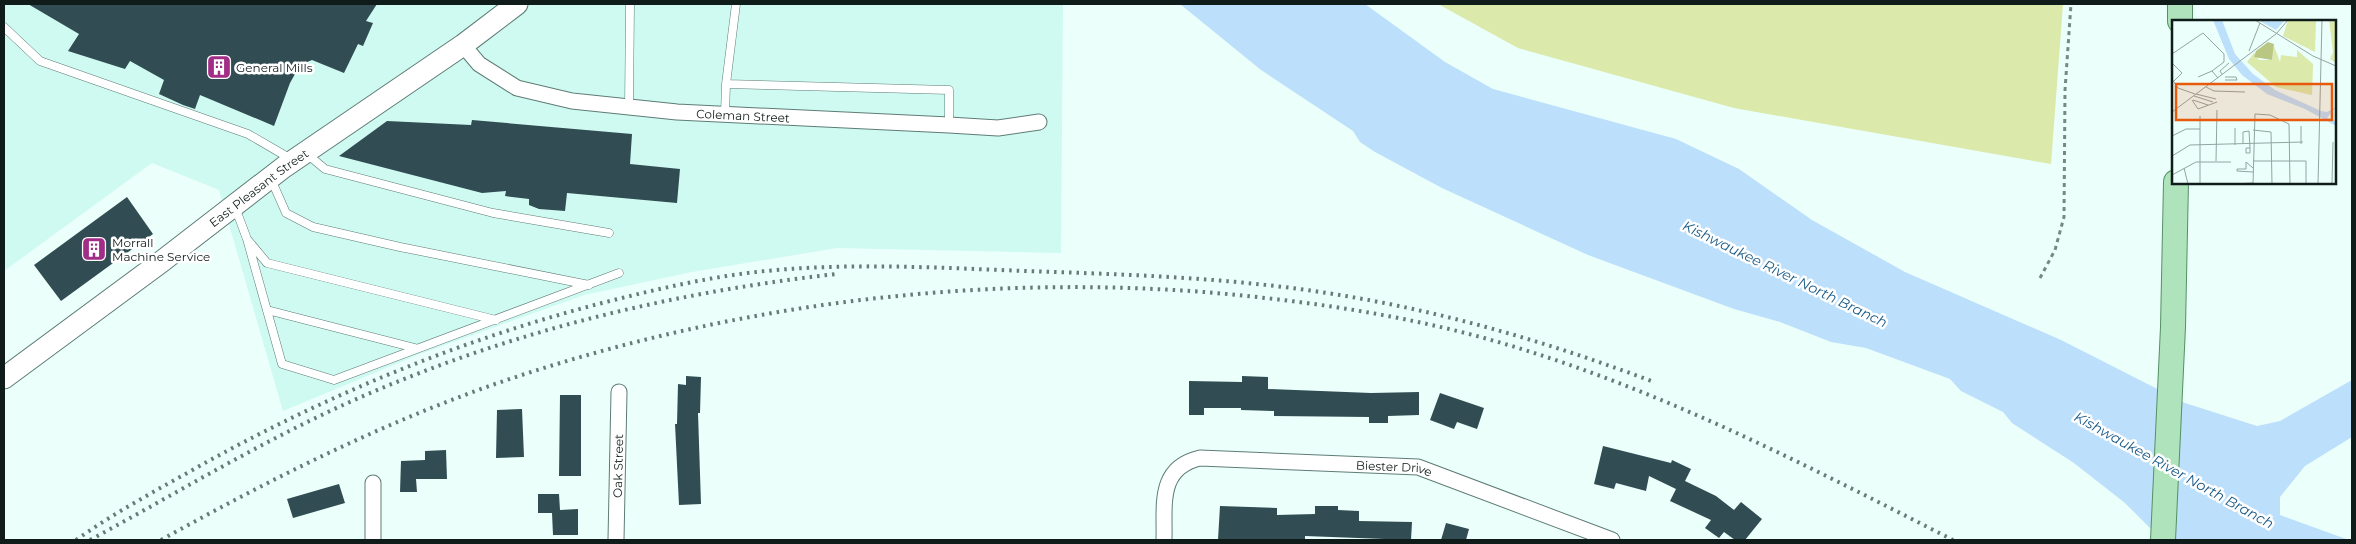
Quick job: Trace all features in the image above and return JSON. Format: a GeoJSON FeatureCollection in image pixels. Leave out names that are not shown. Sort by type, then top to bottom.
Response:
{"type":"FeatureCollection","features":[{"type":"Feature","properties":{"kind":"main road","name":"East Pleasant Street"},"geometry":{"type":"LineString","coordinates":[[4,378],[299,156],[463,45],[517,4]]}},
{"type":"Feature","properties":{"kind":"main road"},"geometry":{"type":"LineString","coordinates":[[2180,4],[2180,20]]}},
{"type":"Feature","properties":{"kind":"main road"},"geometry":{"type":"LineString","coordinates":[[2163,540],[2174,327],[2176,184]]}},
{"type":"Feature","properties":{"kind":"street","name":"Coleman Street"},"geometry":{"type":"LineString","coordinates":[[463,45],[479,64],[517,88],[572,101],[725,114],[998,128],[1039,122]]}},
{"type":"Feature","properties":{"kind":"street","name":"Oak Street"},"geometry":{"type":"LineString","coordinates":[[616,540],[618,392]]}},
{"type":"Feature","properties":{"kind":"street","name":"Biester Drive"},"geometry":{"type":"LineString","coordinates":[[1164,540],[1165,490],[1170,476],[1186,462],[1200,458],[1418,468],[1612,540]]}},
{"type":"Feature","properties":{"kind":"street"},"geometry":{"type":"LineString","coordinates":[[373,483],[373,540]]}},
{"type":"Feature","properties":{"kind":"lane"},"geometry":{"type":"LineString","coordinates":[[629,107],[630,4]]}},
{"type":"Feature","properties":{"kind":"lane"},"geometry":{"type":"LineString","coordinates":[[725,114],[726,84],[736,4]]}},
{"type":"Feature","properties":{"kind":"lane"},"geometry":{"type":"LineString","coordinates":[[4,27],[40,61],[248,134],[325,169],[493,213],[609,233]]}},
{"type":"Feature","properties":{"kind":"lane"},"geometry":{"type":"LineString","coordinates":[[726,84],[949,90],[948,125]]}},
{"type":"Feature","properties":{"kind":"lane"},"geometry":{"type":"LineString","coordinates":[[270,178],[286,213],[313,227],[400,247],[591,285]]}},
{"type":"Feature","properties":{"kind":"lane"},"geometry":{"type":"LineString","coordinates":[[235,205],[247,239],[282,364],[334,380],[619,273]]}},
{"type":"Feature","properties":{"kind":"lane"},"geometry":{"type":"LineString","coordinates":[[247,239],[267,263],[496,320]]}},
{"type":"Feature","properties":{"kind":"lane"},"geometry":{"type":"LineString","coordinates":[[267,310],[416,348]]}},
{"type":"Feature","properties":{"kind":"path"},"geometry":{"type":"LineString","coordinates":[[2040,278],[2055,250],[2064,217],[2065,90],[2070,4]]}},
{"type":"Feature","properties":{"kind":"shaded area"},"geometry":{"type":"Polygon","coordinates":[[[4,4],[1063,4],[1061,253],[837,248],[692,272],[584,295],[420,354],[283,411],[219,190],[152,163],[4,271],[4,4]]]}},
{"type":"Feature","properties":{"kind":"green space"},"geometry":{"type":"Polygon","coordinates":[[[1438,4],[2063,4],[2051,164],[1734,108],[1518,48],[1438,4]]]}},
{"type":"Feature","properties":{"kind":"water","name":"Kishwaukee River North Branch"},"geometry":{"type":"Polygon","coordinates":[[[1180,4],[1365,4],[1445,62],[1493,89],[1676,139],[1739,169],[1812,220],[1905,272],[2061,340],[2185,403],[2257,426],[2280,421],[2352,380],[2352,437],[2305,466],[2280,497],[2280,515],[2349,540],[2165,540],[2158,536],[2125,503],[2074,463],[2012,423],[2003,412],[1961,391],[1950,379],[1866,348],[1831,342],[1780,322],[1734,309],[1588,255],[1442,188],[1360,142],[1353,131],[1261,70],[1180,4]]]}},
{"type":"Feature","properties":{"kind":"building","name":"General Mills"},"geometry":{"type":"Polygon","coordinates":[[[28,4],[377,4],[366,21],[373,23],[363,46],[358,44],[344,73],[312,60],[300,65],[290,83],[274,126],[200,95],[195,109],[183,105],[159,94],[164,80],[130,61],[125,69],[68,51],[79,34],[28,4]]]}},
{"type":"Feature","properties":{"kind":"building"},"geometry":{"type":"Polygon","coordinates":[[[472,120],[632,134],[630,164],[680,169],[677,203],[567,193],[565,211],[539,209],[529,205],[529,199],[505,196],[506,191],[482,193],[339,156],[387,121],[471,125],[472,120]]]}},
{"type":"Feature","properties":{"kind":"building","name":"Morrall Machine Service"},"geometry":{"type":"Polygon","coordinates":[[[127,197],[153,234],[61,301],[34,265],[127,197]]]}},
{"type":"Feature","properties":{"kind":"building"},"geometry":{"type":"Polygon","coordinates":[[[686,376],[701,377],[700,413],[698,413],[701,504],[679,505],[675,424],[677,424],[678,384],[686,385],[686,376]]]}},
{"type":"Feature","properties":{"kind":"building"},"geometry":{"type":"Polygon","coordinates":[[[1242,376],[1268,377],[1268,389],[1371,393],[1419,392],[1419,415],[1388,416],[1388,423],[1369,423],[1369,417],[1274,416],[1274,411],[1241,410],[1241,408],[1204,408],[1204,415],[1189,415],[1189,381],[1242,382],[1242,376]]]}},
{"type":"Feature","properties":{"kind":"building"},"geometry":{"type":"Polygon","coordinates":[[[1440,393],[1484,408],[1477,429],[1457,422],[1454,429],[1430,420],[1440,393]]]}},
{"type":"Feature","properties":{"kind":"building"},"geometry":{"type":"Polygon","coordinates":[[[560,395],[581,395],[581,476],[559,476],[560,395]]]}},
{"type":"Feature","properties":{"kind":"building"},"geometry":{"type":"Polygon","coordinates":[[[522,409],[524,457],[496,458],[497,410],[522,409]]]}},
{"type":"Feature","properties":{"kind":"building"},"geometry":{"type":"Polygon","coordinates":[[[1603,446],[1671,463],[1672,460],[1691,469],[1685,481],[1716,496],[1734,510],[1741,502],[1762,519],[1745,540],[1735,540],[1724,532],[1719,538],[1705,528],[1711,520],[1670,501],[1676,489],[1649,476],[1646,491],[1616,483],[1614,489],[1594,484],[1603,446]]]}},
{"type":"Feature","properties":{"kind":"building"},"geometry":{"type":"Polygon","coordinates":[[[446,450],[447,479],[416,479],[417,492],[400,492],[401,461],[425,460],[425,451],[446,450]]]}},
{"type":"Feature","properties":{"kind":"building"},"geometry":{"type":"Polygon","coordinates":[[[339,484],[345,503],[293,518],[287,499],[339,484]]]}},
{"type":"Feature","properties":{"kind":"building"},"geometry":{"type":"Polygon","coordinates":[[[538,494],[559,494],[560,510],[578,509],[578,535],[553,535],[552,513],[538,513],[538,494]]]}},
{"type":"Feature","properties":{"kind":"building"},"geometry":{"type":"Polygon","coordinates":[[[1220,506],[1277,508],[1277,515],[1315,514],[1315,506],[1338,506],[1338,510],[1359,511],[1359,521],[1412,522],[1411,540],[1305,536],[1305,540],[1218,540],[1220,506]]]}},
{"type":"Feature","properties":{"kind":"building"},"geometry":{"type":"Polygon","coordinates":[[[1446,523],[1469,529],[1466,540],[1441,540],[1446,523]]]}},
{"type":"Feature","properties":{"kind":"railway"},"geometry":{"type":"LineString","coordinates":[[76,540],[135,502],[244,442],[293,417],[394,372],[497,334],[602,303],[679,285],[756,272],[868,266],[943,268],[1157,276],[1293,288],[1369,300],[1452,318],[1533,341],[1654,382]]}},
{"type":"Feature","properties":{"kind":"railway"},"geometry":{"type":"LineString","coordinates":[[90,540],[285,433],[352,401],[469,355],[589,319],[650,304],[711,292],[836,274]]}},
{"type":"Feature","properties":{"kind":"railway"},"geometry":{"type":"LineString","coordinates":[[161,540],[283,475],[409,417],[495,384],[581,357],[668,334],[756,316],[845,302],[934,293],[1024,288],[1114,288],[1204,292],[1275,299],[1415,321],[1484,338],[1606,378],[1665,402],[1781,454],[1953,540]]}},
{"type":"Feature","properties":{"kind":"place","name":"General Mills"},"geometry":{"type":"Point","coordinates":[219,67]}},
{"type":"Feature","properties":{"kind":"place","name":"Morrall Machine Service"},"geometry":{"type":"Point","coordinates":[94,249]}}]}
